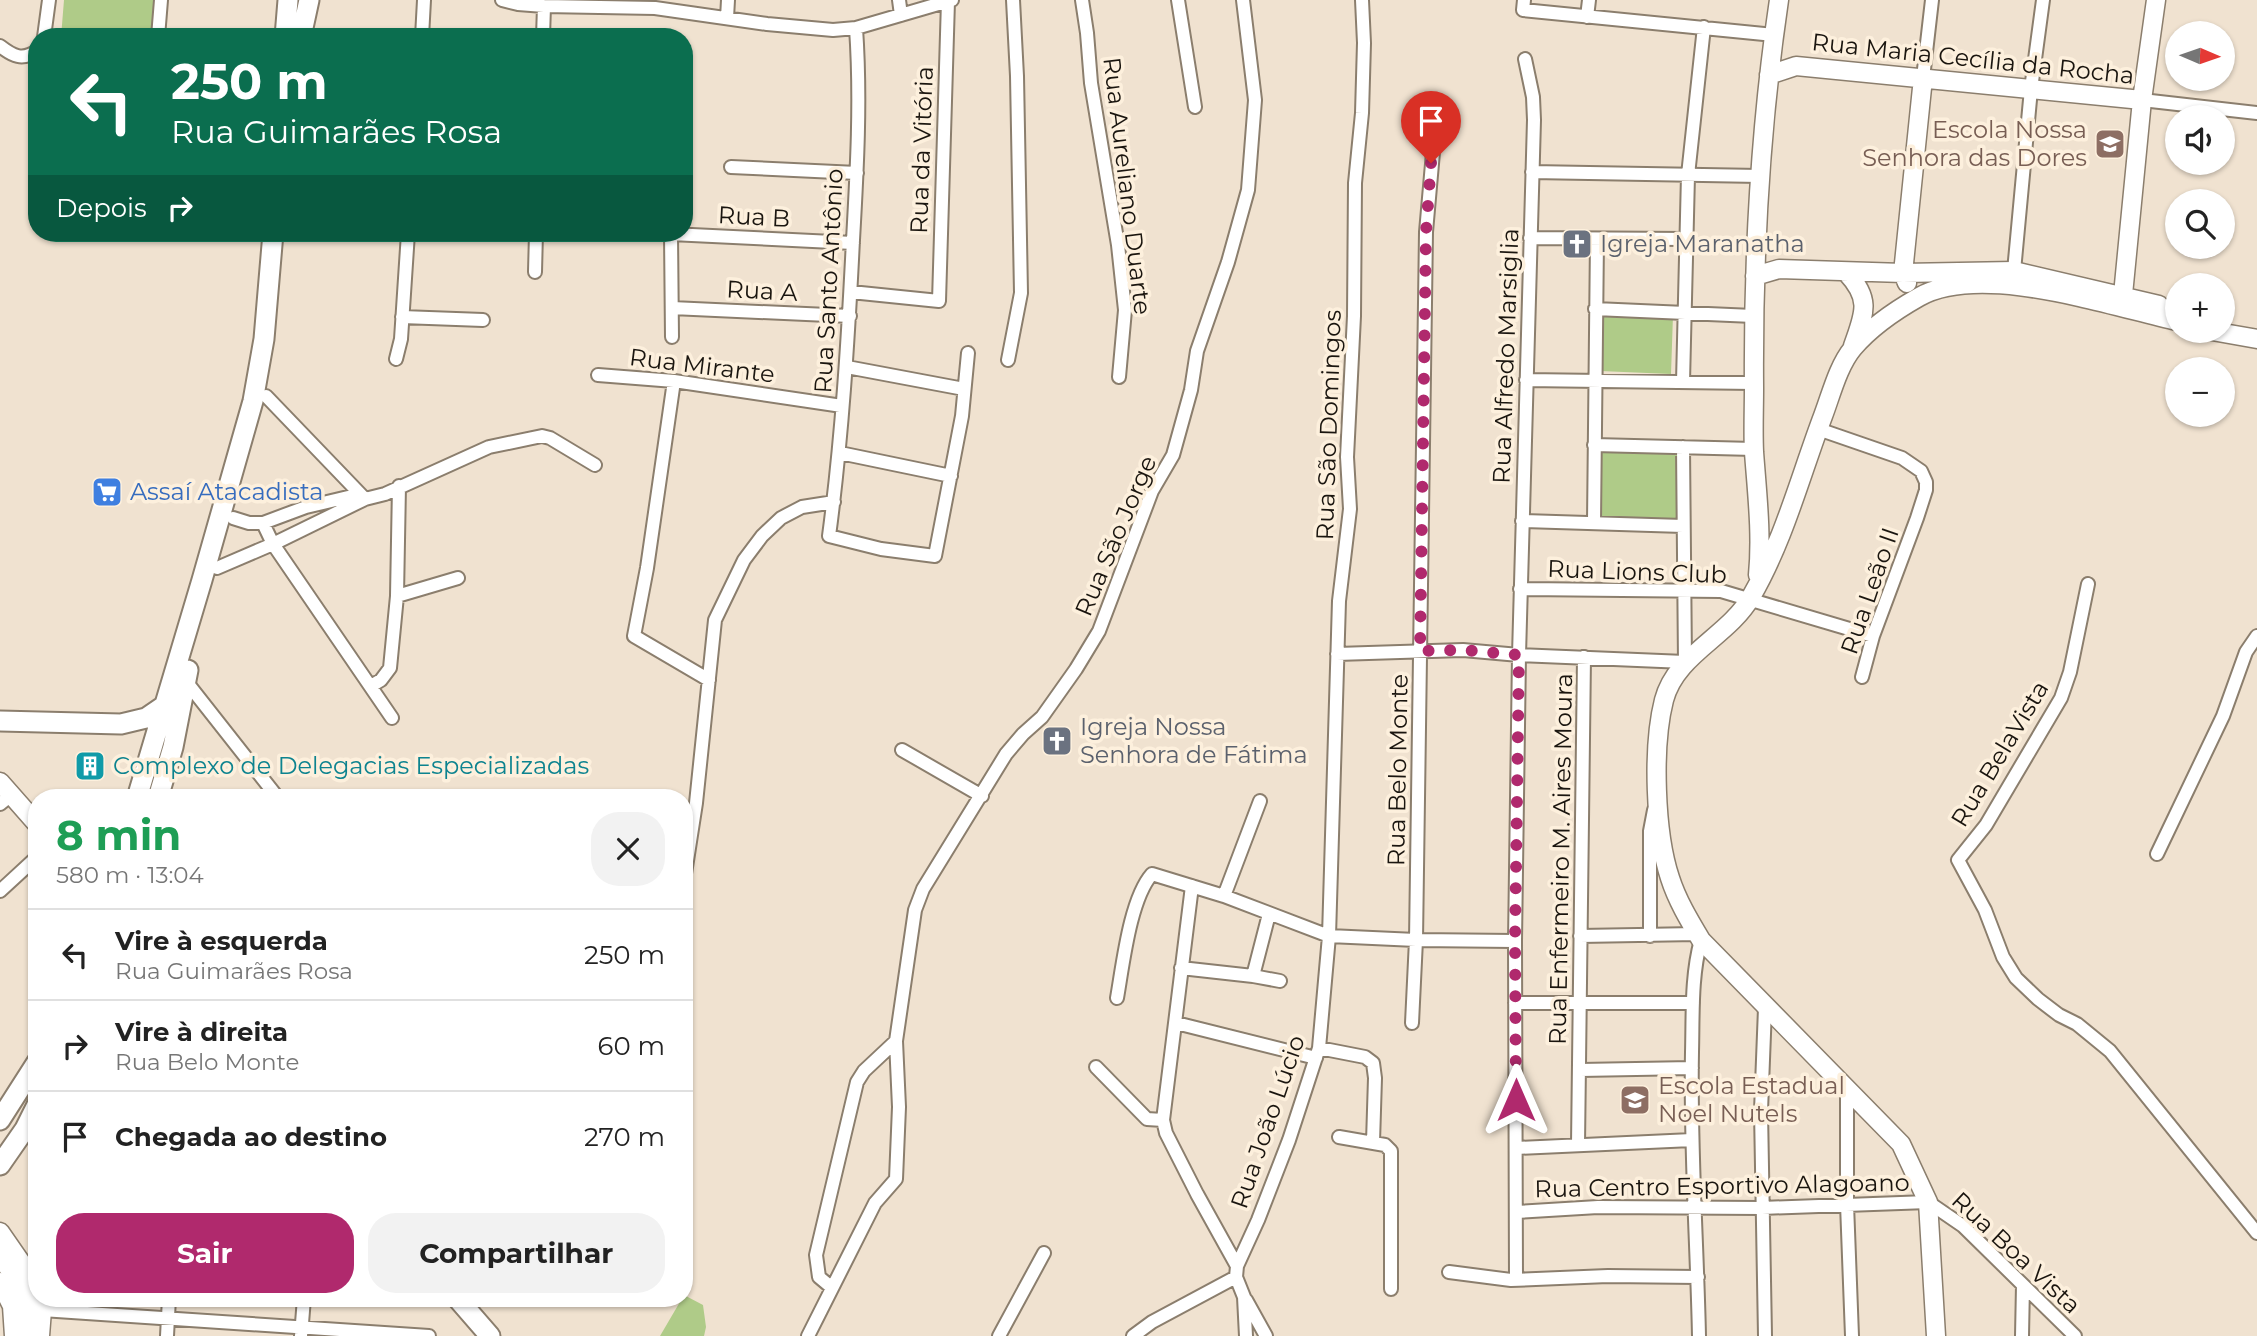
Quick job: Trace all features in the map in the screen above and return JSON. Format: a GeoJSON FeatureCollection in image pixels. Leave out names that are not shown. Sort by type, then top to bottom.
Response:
{"type":"FeatureCollection","features":[{"type":"Feature","properties":{"kind":"main road"},"geometry":{"type":"LineString","coordinates":[[284,28],[285,0]]}},
{"type":"Feature","properties":{"kind":"main road"},"geometry":{"type":"LineString","coordinates":[[299,28],[300,0]]}},
{"type":"Feature","properties":{"kind":"main road"},"geometry":{"type":"LineString","coordinates":[[301,28],[309,0]]}},
{"type":"Feature","properties":{"kind":"main road"},"geometry":{"type":"LineString","coordinates":[[1753,593],[1761,547],[1754,449],[1753,316],[1760,176],[1779,0]]}},
{"type":"Feature","properties":{"kind":"main road"},"geometry":{"type":"LineString","coordinates":[[2122,302],[2142,100],[2156,0]]}},
{"type":"Feature","properties":{"kind":"main road"},"geometry":{"type":"LineString","coordinates":[[1773,43],[1782,60],[1796,66]]}},
{"type":"Feature","properties":{"kind":"main road","name":"Rua Maria Cecília da Rocha"},"geometry":{"type":"LineString","coordinates":[[1769,75],[1796,66],[2142,100]]}},
{"type":"Feature","properties":{"kind":"main road"},"geometry":{"type":"LineString","coordinates":[[1921,295],[1911,288],[1903,273],[1923,78]]}},
{"type":"Feature","properties":{"kind":"main road"},"geometry":{"type":"LineString","coordinates":[[151,789],[165,705],[254,401],[264,339],[272,242]]}},
{"type":"Feature","properties":{"kind":"main road"},"geometry":{"type":"LineString","coordinates":[[161,789],[173,747],[185,680],[266,396],[283,242]]}},
{"type":"Feature","properties":{"kind":"main road"},"geometry":{"type":"LineString","coordinates":[[1756,257],[1779,269]]}},
{"type":"Feature","properties":{"kind":"main road"},"geometry":{"type":"LineString","coordinates":[[1755,276],[1779,269],[1847,273],[2014,271],[2165,317]]}},
{"type":"Feature","properties":{"kind":"main road"},"geometry":{"type":"LineString","coordinates":[[1847,273],[1859,286],[1865,304],[1863,318],[1818,429],[1774,553],[1753,593],[1718,635],[1685,662],[1668,688],[1657,747],[1664,857],[1682,908],[1699,937],[1765,1008],[1901,1144],[1928,1202],[1936,1336]]}},
{"type":"Feature","properties":{"kind":"main road"},"geometry":{"type":"LineString","coordinates":[[1852,349],[1880,323],[1921,295],[1949,286],[2011,284],[2165,308]]}},
{"type":"Feature","properties":{"kind":"main road"},"geometry":{"type":"LineString","coordinates":[[1758,506],[1774,515],[1791,510]]}},
{"type":"Feature","properties":{"kind":"main road"},"geometry":{"type":"LineString","coordinates":[[140,789],[185,680]]}},
{"type":"Feature","properties":{"kind":"main road"},"geometry":{"type":"LineString","coordinates":[[0,721],[121,724],[146,718],[165,705]]}},
{"type":"Feature","properties":{"kind":"main road"},"geometry":{"type":"LineString","coordinates":[[4,794],[28,816]]}},
{"type":"Feature","properties":{"kind":"main road"},"geometry":{"type":"LineString","coordinates":[[0,1102],[28,1061]]}},
{"type":"Feature","properties":{"kind":"main road"},"geometry":{"type":"LineString","coordinates":[[0,1120],[28,1076]]}},
{"type":"Feature","properties":{"kind":"main road"},"geometry":{"type":"LineString","coordinates":[[0,1165],[28,1122]]}},
{"type":"Feature","properties":{"kind":"main road"},"geometry":{"type":"LineString","coordinates":[[0,1232],[28,1274]]}},
{"type":"Feature","properties":{"kind":"main road"},"geometry":{"type":"LineString","coordinates":[[0,1254],[25,1294],[29,1318],[28,1336]]}},
{"type":"Feature","properties":{"kind":"main road"},"geometry":{"type":"LineString","coordinates":[[0,1282],[12,1306],[14,1336]]}},
{"type":"Feature","properties":{"kind":"main road"},"geometry":{"type":"LineString","coordinates":[[39,1307],[40,1336]]}},
{"type":"Feature","properties":{"kind":"main road"},"geometry":{"type":"LineString","coordinates":[[465,1307],[488,1335]]}},
{"type":"Feature","properties":{"kind":"street"},"geometry":{"type":"LineString","coordinates":[[46,28],[49,0]]}},
{"type":"Feature","properties":{"kind":"street"},"geometry":{"type":"LineString","coordinates":[[159,28],[161,0]]}},
{"type":"Feature","properties":{"kind":"street"},"geometry":{"type":"LineString","coordinates":[[422,28],[424,0]]}},
{"type":"Feature","properties":{"kind":"street"},"geometry":{"type":"LineString","coordinates":[[502,0],[544,6],[655,8],[833,30],[856,28],[950,1]]}},
{"type":"Feature","properties":{"kind":"street"},"geometry":{"type":"LineString","coordinates":[[727,18],[728,0]]}},
{"type":"Feature","properties":{"kind":"street"},"geometry":{"type":"LineString","coordinates":[[899,0],[901,15]]}},
{"type":"Feature","properties":{"kind":"street"},"geometry":{"type":"LineString","coordinates":[[1008,360],[1021,293],[1013,0]]}},
{"type":"Feature","properties":{"kind":"street","name":"Rua Aureliano Duarte"},"geometry":{"type":"LineString","coordinates":[[1082,0],[1091,83],[1118,245],[1125,310],[1119,377]]}},
{"type":"Feature","properties":{"kind":"street"},"geometry":{"type":"LineString","coordinates":[[1178,0],[1195,107]]}},
{"type":"Feature","properties":{"kind":"street","name":"Rua São Jorge"},"geometry":{"type":"LineString","coordinates":[[808,1336],[875,1203],[896,1180],[899,1107],[896,1041],[915,910],[923,889],[1006,754],[1042,717],[1099,631],[1149,500],[1173,455],[1191,390],[1197,351],[1228,262],[1248,190],[1255,100],[1243,0]]}},
{"type":"Feature","properties":{"kind":"street","name":"Rua São Domingos"},"geometry":{"type":"LineString","coordinates":[[1329,936],[1332,767],[1342,568],[1350,509],[1347,457],[1354,324],[1356,183],[1362,113],[1362,0]]}},
{"type":"Feature","properties":{"kind":"street"},"geometry":{"type":"LineString","coordinates":[[1587,17],[1589,0]]}},
{"type":"Feature","properties":{"kind":"street"},"geometry":{"type":"LineString","coordinates":[[1923,78],[1932,0]]}},
{"type":"Feature","properties":{"kind":"street"},"geometry":{"type":"LineString","coordinates":[[2014,271],[2031,89],[2043,0]]}},
{"type":"Feature","properties":{"kind":"street","name":"Rua da Vitória"},"geometry":{"type":"LineString","coordinates":[[851,292],[939,301],[950,1]]}},
{"type":"Feature","properties":{"kind":"street"},"geometry":{"type":"LineString","coordinates":[[1524,5],[1587,17],[1704,27],[1773,43]]}},
{"type":"Feature","properties":{"kind":"street"},"geometry":{"type":"LineString","coordinates":[[543,28],[544,6]]}},
{"type":"Feature","properties":{"kind":"street"},"geometry":{"type":"LineString","coordinates":[[1683,382],[1688,175],[1704,27]]}},
{"type":"Feature","properties":{"kind":"street","name":"Rua Santo Antônio"},"geometry":{"type":"LineString","coordinates":[[856,28],[859,71],[857,173],[850,316],[840,453],[829,537],[881,549],[935,556],[951,476]]}},
{"type":"Feature","properties":{"kind":"street"},"geometry":{"type":"LineString","coordinates":[[0,46],[18,57],[28,56]]}},
{"type":"Feature","properties":{"kind":"street","name":"Rua Alfredo Marsiglia"},"geometry":{"type":"LineString","coordinates":[[1516,1279],[1515,941],[1519,655],[1534,97],[1525,59]]}},
{"type":"Feature","properties":{"kind":"street","name":"Rua Maria Cecília da Rocha"},"geometry":{"type":"LineString","coordinates":[[2142,100],[2257,113]]}},
{"type":"Feature","properties":{"kind":"street","name":"Rua Belo Monte"},"geometry":{"type":"LineString","coordinates":[[1412,1023],[1416,940],[1426,232],[1434,141]]}},
{"type":"Feature","properties":{"kind":"street"},"geometry":{"type":"LineString","coordinates":[[731,167],[857,173]]}},
{"type":"Feature","properties":{"kind":"street"},"geometry":{"type":"LineString","coordinates":[[1532,172],[1760,176]]}},
{"type":"Feature","properties":{"kind":"street","name":"Rua B"},"geometry":{"type":"LineString","coordinates":[[693,235],[853,243]]}},
{"type":"Feature","properties":{"kind":"street"},"geometry":{"type":"LineString","coordinates":[[1530,238],[1688,239]]}},
{"type":"Feature","properties":{"kind":"street"},"geometry":{"type":"LineString","coordinates":[[1594,522],[1597,239]]}},
{"type":"Feature","properties":{"kind":"street"},"geometry":{"type":"LineString","coordinates":[[396,359],[407,242]]}},
{"type":"Feature","properties":{"kind":"street"},"geometry":{"type":"LineString","coordinates":[[535,272],[536,242]]}},
{"type":"Feature","properties":{"kind":"street","name":"Rua B"},"geometry":{"type":"LineString","coordinates":[[671,242],[672,337]]}},
{"type":"Feature","properties":{"kind":"street","name":"Rua A"},"geometry":{"type":"LineString","coordinates":[[673,308],[850,316]]}},
{"type":"Feature","properties":{"kind":"street"},"geometry":{"type":"LineString","coordinates":[[1595,309],[1753,316]]}},
{"type":"Feature","properties":{"kind":"street"},"geometry":{"type":"LineString","coordinates":[[402,317],[483,320]]}},
{"type":"Feature","properties":{"kind":"street"},"geometry":{"type":"LineString","coordinates":[[840,453],[951,476],[962,416],[968,354]]}},
{"type":"Feature","properties":{"kind":"street"},"geometry":{"type":"LineString","coordinates":[[847,367],[964,389]]}},
{"type":"Feature","properties":{"kind":"street","name":"Rua Mirante"},"geometry":{"type":"LineString","coordinates":[[598,375],[674,381],[842,406]]}},
{"type":"Feature","properties":{"kind":"street"},"geometry":{"type":"LineString","coordinates":[[1526,380],[1754,383]]}},
{"type":"Feature","properties":{"kind":"street"},"geometry":{"type":"LineString","coordinates":[[674,381],[647,568],[634,636],[709,680]]}},
{"type":"Feature","properties":{"kind":"street"},"geometry":{"type":"LineString","coordinates":[[266,396],[365,499]]}},
{"type":"Feature","properties":{"kind":"street","name":"Rua Leão II"},"geometry":{"type":"LineString","coordinates":[[1818,429],[1902,458],[1916,466],[1924,476],[1926,490],[1873,636],[1862,677]]}},
{"type":"Feature","properties":{"kind":"street"},"geometry":{"type":"LineString","coordinates":[[217,568],[365,499],[385,494],[489,447],[542,436],[595,465]]}},
{"type":"Feature","properties":{"kind":"street"},"geometry":{"type":"LineString","coordinates":[[1594,445],[1754,449]]}},
{"type":"Feature","properties":{"kind":"street"},"geometry":{"type":"LineString","coordinates":[[1338,654],[1463,650],[1685,662],[1683,447]]}},
{"type":"Feature","properties":{"kind":"street"},"geometry":{"type":"LineString","coordinates":[[371,686],[381,680],[390,668],[397,596],[399,486]]}},
{"type":"Feature","properties":{"kind":"street"},"geometry":{"type":"LineString","coordinates":[[233,518],[249,523],[263,523],[306,507],[348,498],[365,499]]}},
{"type":"Feature","properties":{"kind":"street"},"geometry":{"type":"LineString","coordinates":[[693,822],[715,620],[744,560],[762,536],[781,518],[802,507],[834,502]]}},
{"type":"Feature","properties":{"kind":"street"},"geometry":{"type":"LineString","coordinates":[[1522,521],[1683,526]]}},
{"type":"Feature","properties":{"kind":"street"},"geometry":{"type":"LineString","coordinates":[[263,523],[273,544],[392,718]]}},
{"type":"Feature","properties":{"kind":"street"},"geometry":{"type":"LineString","coordinates":[[397,596],[458,578]]}},
{"type":"Feature","properties":{"kind":"street","name":"Rua BelaVista"},"geometry":{"type":"LineString","coordinates":[[2088,584],[2062,698],[1986,825],[1958,860],[1985,910],[2003,957],[2017,978],[2038,999],[2059,1015],[2077,1024],[2110,1051],[2257,1233]]}},
{"type":"Feature","properties":{"kind":"street","name":"Rua Lions Club"},"geometry":{"type":"LineString","coordinates":[[1520,590],[1753,593],[1873,636]]}},
{"type":"Feature","properties":{"kind":"street"},"geometry":{"type":"LineString","coordinates":[[2157,854],[2223,716],[2246,652],[2256,637]]}},
{"type":"Feature","properties":{"kind":"street","name":"Rua Enfermeiro M. Aires Moura"},"geometry":{"type":"LineString","coordinates":[[1578,1144],[1584,657]]}},
{"type":"Feature","properties":{"kind":"street"},"geometry":{"type":"LineString","coordinates":[[185,680],[271,789]]}},
{"type":"Feature","properties":{"kind":"street"},"geometry":{"type":"LineString","coordinates":[[902,750],[982,796]]}},
{"type":"Feature","properties":{"kind":"street"},"geometry":{"type":"LineString","coordinates":[[1650,936],[1650,831],[1658,785]]}},
{"type":"Feature","properties":{"kind":"street"},"geometry":{"type":"LineString","coordinates":[[1224,896],[1260,801]]}},
{"type":"Feature","properties":{"kind":"street"},"geometry":{"type":"LineString","coordinates":[[0,891],[28,865]]}},
{"type":"Feature","properties":{"kind":"street"},"geometry":{"type":"LineString","coordinates":[[1117,998],[1137,904],[1152,874],[1224,896],[1329,936],[1515,941]]}},
{"type":"Feature","properties":{"kind":"street"},"geometry":{"type":"LineString","coordinates":[[1192,886],[1163,1120],[1166,1133],[1236,1271],[1244,1297],[1266,1336]]}},
{"type":"Feature","properties":{"kind":"street"},"geometry":{"type":"LineString","coordinates":[[1253,976],[1269,914]]}},
{"type":"Feature","properties":{"kind":"street","name":"Rua João Lúcio"},"geometry":{"type":"LineString","coordinates":[[1236,1271],[1289,1140],[1318,1053],[1329,936]]}},
{"type":"Feature","properties":{"kind":"street"},"geometry":{"type":"LineString","coordinates":[[1580,936],[1699,937],[1693,1003],[1692,1068],[1699,1336]]}},
{"type":"Feature","properties":{"kind":"street"},"geometry":{"type":"LineString","coordinates":[[1181,968],[1280,981]]}},
{"type":"Feature","properties":{"kind":"street"},"geometry":{"type":"LineString","coordinates":[[1515,1003],[1693,1003]]}},
{"type":"Feature","properties":{"kind":"street"},"geometry":{"type":"LineString","coordinates":[[1765,1008],[1760,1111],[1765,1336]]}},
{"type":"Feature","properties":{"kind":"street"},"geometry":{"type":"LineString","coordinates":[[1176,1023],[1318,1053],[1364,1057],[1373,1063],[1375,1078],[1373,1142]]}},
{"type":"Feature","properties":{"kind":"street"},"geometry":{"type":"LineString","coordinates":[[831,1287],[819,1277],[816,1255],[857,1082],[864,1071],[896,1041]]}},
{"type":"Feature","properties":{"kind":"street"},"geometry":{"type":"LineString","coordinates":[[1096,1067],[1147,1119],[1163,1120]]}},
{"type":"Feature","properties":{"kind":"street"},"geometry":{"type":"LineString","coordinates":[[1580,1070],[1692,1068]]}},
{"type":"Feature","properties":{"kind":"street"},"geometry":{"type":"LineString","coordinates":[[1847,1089],[1847,1204],[1852,1336]]}},
{"type":"Feature","properties":{"kind":"street"},"geometry":{"type":"LineString","coordinates":[[1339,1137],[1385,1145],[1391,1155],[1391,1289]]}},
{"type":"Feature","properties":{"kind":"street"},"geometry":{"type":"LineString","coordinates":[[1516,1148],[1692,1140]]}},
{"type":"Feature","properties":{"kind":"street","name":"Rua Centro Esportivo Alagoano"},"geometry":{"type":"LineString","coordinates":[[1516,1213],[1598,1207],[1762,1208],[1928,1202]]}},
{"type":"Feature","properties":{"kind":"street","name":"Rua Boa Vista"},"geometry":{"type":"LineString","coordinates":[[1928,1202],[1956,1220],[2075,1336]]}},
{"type":"Feature","properties":{"kind":"street"},"geometry":{"type":"LineString","coordinates":[[999,1336],[1044,1253]]}},
{"type":"Feature","properties":{"kind":"street"},"geometry":{"type":"LineString","coordinates":[[1133,1336],[1236,1271]]}},
{"type":"Feature","properties":{"kind":"street"},"geometry":{"type":"LineString","coordinates":[[1450,1272],[1516,1279],[1698,1277]]}},
{"type":"Feature","properties":{"kind":"street"},"geometry":{"type":"LineString","coordinates":[[2022,1336],[2023,1285]]}},
{"type":"Feature","properties":{"kind":"street"},"geometry":{"type":"LineString","coordinates":[[1244,1297],[1246,1336]]}},
{"type":"Feature","properties":{"kind":"street"},"geometry":{"type":"LineString","coordinates":[[85,1307],[301,1331],[429,1336]]}},
{"type":"Feature","properties":{"kind":"street"},"geometry":{"type":"LineString","coordinates":[[167,1336],[169,1307]]}},
{"type":"Feature","properties":{"kind":"street"},"geometry":{"type":"LineString","coordinates":[[301,1331],[303,1307]]}},
{"type":"Feature","properties":{"kind":"green space"},"geometry":{"type":"Polygon","coordinates":[[[64,0],[156,0],[154,28],[62,28],[64,0]]]}},
{"type":"Feature","properties":{"kind":"green space"},"geometry":{"type":"Polygon","coordinates":[[[1602,313],[1673,315],[1671,374],[1600,371],[1602,313]]]}},
{"type":"Feature","properties":{"kind":"green space"},"geometry":{"type":"Polygon","coordinates":[[[1597,451],[1680,453],[1678,521],[1595,518],[1597,451]]]}},
{"type":"Feature","properties":{"kind":"green space"},"geometry":{"type":"Polygon","coordinates":[[[693,1300],[703,1305],[706,1327],[704,1336],[660,1336],[677,1307],[693,1307],[693,1300]]]}},
{"type":"Feature","properties":{"kind":"place","name":"Escola Nossa Senhora das Dores"},"geometry":{"type":"Point","coordinates":[2110,144]}},
{"type":"Feature","properties":{"kind":"place","name":"Igreja Maranatha"},"geometry":{"type":"Point","coordinates":[1577,244]}},
{"type":"Feature","properties":{"kind":"place","name":"Assaí Atacadista"},"geometry":{"type":"Point","coordinates":[107,492]}},
{"type":"Feature","properties":{"kind":"place","name":"Igreja Nossa Senhora de Fátima"},"geometry":{"type":"Point","coordinates":[1057,741]}},
{"type":"Feature","properties":{"kind":"place","name":"Complexo de Delegacias Especializadas"},"geometry":{"type":"Point","coordinates":[90,766]}},
{"type":"Feature","properties":{"kind":"place","name":"Escola Estadual Noel Nutels"},"geometry":{"type":"Point","coordinates":[1635,1100]}},
{"type":"Feature","properties":{"kind":"route"},"geometry":{"type":"LineString","coordinates":[[1431,163],[1426,232],[1420,651],[1463,650],[1519,655],[1516,1100]]}}]}
